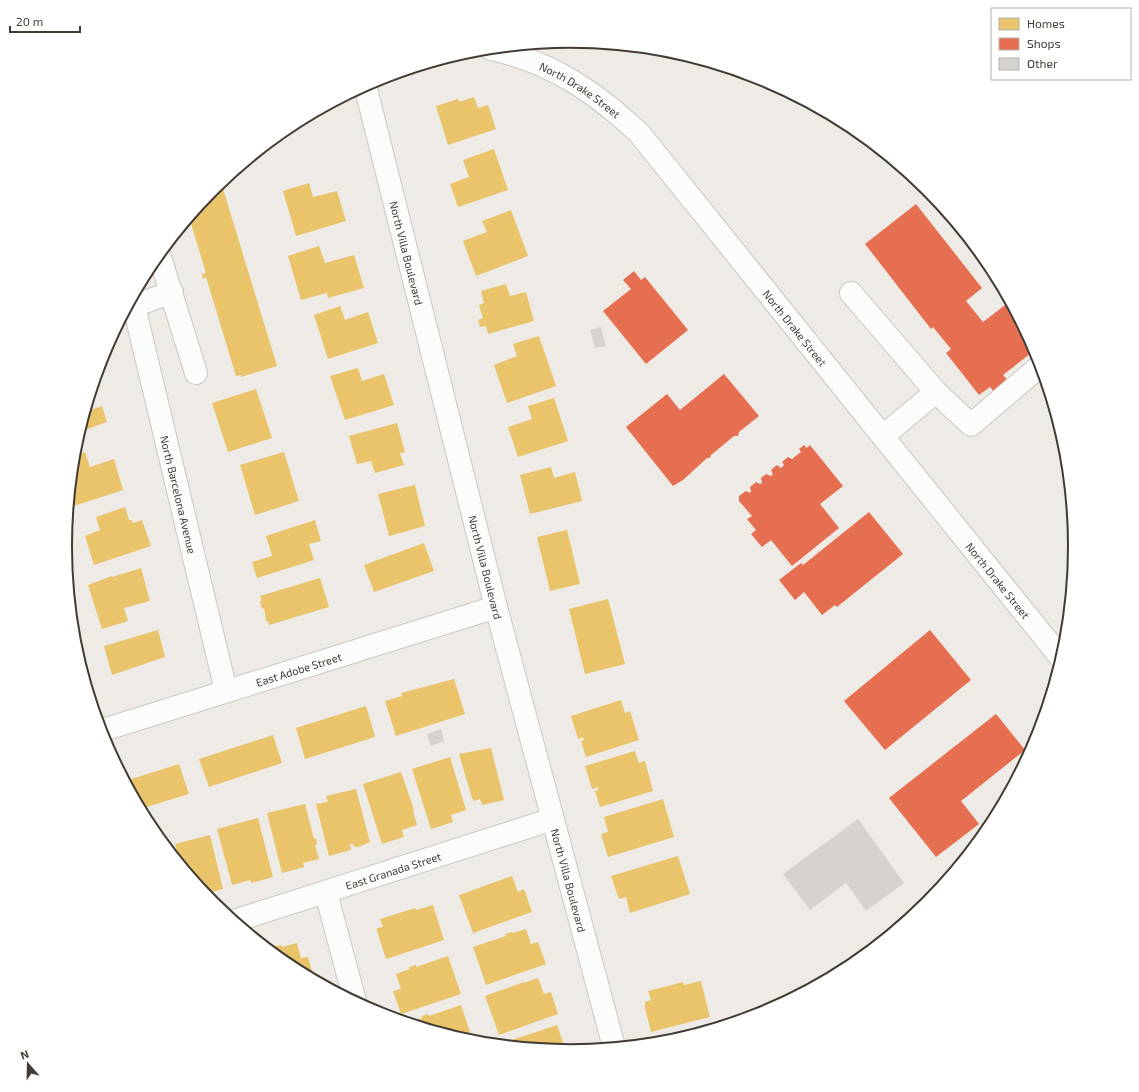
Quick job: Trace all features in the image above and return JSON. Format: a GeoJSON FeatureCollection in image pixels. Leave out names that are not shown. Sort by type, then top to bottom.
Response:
{"type":"FeatureCollection","features":[{"type":"Feature","properties":{"kind":"street","name":"North Drake Street"},"geometry":{"type":"LineString","coordinates":[[506,52],[537,63],[569,78],[594,94],[639,133],[1056,652]]}},
{"type":"Feature","properties":{"kind":"street","name":"North Villa Boulevard"},"geometry":{"type":"LineString","coordinates":[[367,91],[496,607],[613,1042]]}},
{"type":"Feature","properties":{"kind":"street"},"geometry":{"type":"LineString","coordinates":[[161,260],[196,374]]}},
{"type":"Feature","properties":{"kind":"street"},"geometry":{"type":"LineString","coordinates":[[136,301],[172,292]]}},
{"type":"Feature","properties":{"kind":"street"},"geometry":{"type":"LineString","coordinates":[[851,293],[936,392],[971,424],[1035,370]]}},
{"type":"Feature","properties":{"kind":"street","name":"North Barcelona Avenue"},"geometry":{"type":"LineString","coordinates":[[134,305],[226,692]]}},
{"type":"Feature","properties":{"kind":"street"},"geometry":{"type":"LineString","coordinates":[[883,436],[936,392]]}},
{"type":"Feature","properties":{"kind":"street","name":"East Adobe Street"},"geometry":{"type":"LineString","coordinates":[[106,729],[496,607]]}},
{"type":"Feature","properties":{"kind":"street","name":"East Granada Street"},"geometry":{"type":"LineString","coordinates":[[240,919],[326,893],[553,819]]}},
{"type":"Feature","properties":{"kind":"street"},"geometry":{"type":"LineString","coordinates":[[326,893],[353,995]]}},
{"type":"Feature","properties":{"kind":"building: Homes"},"geometry":{"type":"Polygon","coordinates":[[[474,97],[478,108],[488,105],[496,129],[448,145],[436,106],[458,99],[459,102],[474,97]]]}},
{"type":"Feature","properties":{"kind":"building: Homes"},"geometry":{"type":"Polygon","coordinates":[[[494,149],[508,190],[458,207],[450,184],[469,177],[463,160],[494,149]]]}},
{"type":"Feature","properties":{"kind":"building: Homes"},"geometry":{"type":"Polygon","coordinates":[[[309,183],[313,197],[337,191],[346,221],[296,236],[283,191],[309,183]]]}},
{"type":"Feature","properties":{"kind":"building: Homes"},"geometry":{"type":"Polygon","coordinates":[[[223,189],[277,366],[241,377],[241,375],[236,376],[206,277],[203,279],[202,274],[206,273],[191,223],[223,189]]]}},
{"type":"Feature","properties":{"kind":"building: Homes"},"geometry":{"type":"Polygon","coordinates":[[[511,210],[528,256],[476,276],[463,241],[487,232],[482,221],[511,210]]]}},
{"type":"Feature","properties":{"kind":"building: Homes"},"geometry":{"type":"Polygon","coordinates":[[[319,246],[325,263],[354,255],[364,288],[328,298],[327,293],[301,300],[288,256],[319,246]]]}},
{"type":"Feature","properties":{"kind":"building: Homes"},"geometry":{"type":"Polygon","coordinates":[[[506,284],[510,296],[526,292],[534,321],[488,334],[486,326],[480,327],[478,320],[483,318],[479,305],[484,303],[481,291],[506,284]]]}},
{"type":"Feature","properties":{"kind":"building: Homes"},"geometry":{"type":"Polygon","coordinates":[[[340,306],[345,320],[368,312],[378,343],[328,359],[314,315],[340,306]]]}},
{"type":"Feature","properties":{"kind":"building: Homes"},"geometry":{"type":"Polygon","coordinates":[[[539,336],[556,386],[507,403],[494,365],[517,356],[513,344],[539,336]]]}},
{"type":"Feature","properties":{"kind":"building: Homes"},"geometry":{"type":"Polygon","coordinates":[[[358,368],[362,381],[384,374],[394,405],[345,420],[330,376],[358,368]]]}},
{"type":"Feature","properties":{"kind":"building: Homes"},"geometry":{"type":"Polygon","coordinates":[[[256,389],[272,438],[228,452],[212,403],[256,389]]]}},
{"type":"Feature","properties":{"kind":"building: Homes"},"geometry":{"type":"Polygon","coordinates":[[[554,398],[568,441],[518,457],[508,427],[532,419],[528,406],[554,398]]]}},
{"type":"Feature","properties":{"kind":"building: Homes"},"geometry":{"type":"Polygon","coordinates":[[[102,406],[107,422],[85,430],[90,410],[102,406]]]}},
{"type":"Feature","properties":{"kind":"building: Homes"},"geometry":{"type":"Polygon","coordinates":[[[397,423],[405,452],[400,453],[404,465],[375,473],[371,461],[357,464],[349,436],[397,423]]]}},
{"type":"Feature","properties":{"kind":"building: Homes"},"geometry":{"type":"Polygon","coordinates":[[[85,452],[90,467],[114,459],[123,490],[74,506],[80,454],[85,452]]]}},
{"type":"Feature","properties":{"kind":"building: Homes"},"geometry":{"type":"Polygon","coordinates":[[[284,452],[299,501],[255,515],[240,465],[284,452]]]}},
{"type":"Feature","properties":{"kind":"building: Homes"},"geometry":{"type":"Polygon","coordinates":[[[551,467],[554,478],[575,472],[582,501],[530,514],[520,475],[551,467]]]}},
{"type":"Feature","properties":{"kind":"building: Homes"},"geometry":{"type":"Polygon","coordinates":[[[415,485],[425,526],[389,536],[378,494],[415,485]]]}},
{"type":"Feature","properties":{"kind":"building: Homes"},"geometry":{"type":"Polygon","coordinates":[[[125,507],[129,520],[132,520],[133,523],[142,520],[151,546],[94,565],[85,536],[100,530],[96,517],[125,507]]]}},
{"type":"Feature","properties":{"kind":"building: Homes"},"geometry":{"type":"Polygon","coordinates":[[[315,520],[321,541],[309,544],[314,560],[257,578],[252,562],[272,556],[266,536],[315,520]]]}},
{"type":"Feature","properties":{"kind":"building: Homes"},"geometry":{"type":"Polygon","coordinates":[[[567,530],[580,584],[550,591],[537,537],[567,530]]]}},
{"type":"Feature","properties":{"kind":"building: Homes"},"geometry":{"type":"Polygon","coordinates":[[[424,543],[434,571],[374,592],[364,565],[424,543]]]}},
{"type":"Feature","properties":{"kind":"building: Homes"},"geometry":{"type":"Polygon","coordinates":[[[141,568],[150,601],[124,608],[128,621],[102,629],[88,585],[112,576],[141,568]]]}},
{"type":"Feature","properties":{"kind":"building: Homes"},"geometry":{"type":"Polygon","coordinates":[[[320,578],[329,607],[269,625],[268,621],[266,621],[264,608],[262,609],[260,601],[262,601],[260,596],[320,578]]]}},
{"type":"Feature","properties":{"kind":"building: Homes"},"geometry":{"type":"Polygon","coordinates":[[[608,599],[625,664],[585,674],[569,609],[608,599]]]}},
{"type":"Feature","properties":{"kind":"building: Homes"},"geometry":{"type":"Polygon","coordinates":[[[158,630],[165,657],[112,675],[104,646],[158,630]]]}},
{"type":"Feature","properties":{"kind":"building: Homes"},"geometry":{"type":"Polygon","coordinates":[[[454,679],[465,714],[396,736],[385,701],[402,696],[401,693],[454,679]]]}},
{"type":"Feature","properties":{"kind":"building: Homes"},"geometry":{"type":"Polygon","coordinates":[[[621,700],[625,713],[630,711],[639,740],[586,757],[581,741],[584,740],[583,737],[578,739],[571,716],[621,700]]]}},
{"type":"Feature","properties":{"kind":"building: Homes"},"geometry":{"type":"Polygon","coordinates":[[[366,706],[375,737],[305,759],[296,728],[366,706]]]}},
{"type":"Feature","properties":{"kind":"building: Homes"},"geometry":{"type":"Polygon","coordinates":[[[273,735],[282,763],[209,787],[199,759],[273,735]]]}},
{"type":"Feature","properties":{"kind":"building: Homes"},"geometry":{"type":"Polygon","coordinates":[[[491,748],[504,800],[482,805],[480,799],[474,801],[472,798],[459,754],[491,748]]]}},
{"type":"Feature","properties":{"kind":"building: Homes"},"geometry":{"type":"Polygon","coordinates":[[[635,751],[639,763],[645,761],[653,791],[600,807],[595,791],[598,790],[598,787],[592,789],[585,766],[635,751]]]}},
{"type":"Feature","properties":{"kind":"building: Homes"},"geometry":{"type":"Polygon","coordinates":[[[450,757],[466,810],[451,815],[453,822],[431,829],[412,769],[450,757]]]}},
{"type":"Feature","properties":{"kind":"building: Homes"},"geometry":{"type":"Polygon","coordinates":[[[179,764],[189,794],[145,807],[130,779],[179,764]]]}},
{"type":"Feature","properties":{"kind":"building: Homes"},"geometry":{"type":"Polygon","coordinates":[[[401,772],[414,810],[417,825],[402,830],[404,837],[382,844],[363,784],[401,772]]]}},
{"type":"Feature","properties":{"kind":"building: Homes"},"geometry":{"type":"Polygon","coordinates":[[[356,789],[370,842],[358,847],[354,847],[353,844],[350,844],[351,850],[329,856],[316,804],[328,802],[326,796],[356,789]]]}},
{"type":"Feature","properties":{"kind":"building: Homes"},"geometry":{"type":"Polygon","coordinates":[[[663,799],[674,837],[608,857],[601,834],[608,832],[604,817],[663,799]]]}},
{"type":"Feature","properties":{"kind":"building: Homes"},"geometry":{"type":"Polygon","coordinates":[[[305,804],[314,839],[316,838],[317,844],[315,845],[319,859],[303,863],[304,867],[282,873],[267,813],[305,804]]]}},
{"type":"Feature","properties":{"kind":"building: Homes"},"geometry":{"type":"Polygon","coordinates":[[[258,818],[273,877],[251,883],[250,880],[232,885],[217,829],[258,818]]]}},
{"type":"Feature","properties":{"kind":"building: Homes"},"geometry":{"type":"Polygon","coordinates":[[[210,835],[223,889],[212,892],[177,852],[175,844],[210,835]]]}},
{"type":"Feature","properties":{"kind":"building: Homes"},"geometry":{"type":"Polygon","coordinates":[[[678,856],[690,894],[630,913],[626,897],[619,899],[611,876],[678,856]]]}},
{"type":"Feature","properties":{"kind":"building: Homes"},"geometry":{"type":"Polygon","coordinates":[[[512,876],[518,892],[524,889],[532,912],[473,933],[459,895],[512,876]]]}},
{"type":"Feature","properties":{"kind":"building: Homes"},"geometry":{"type":"Polygon","coordinates":[[[433,905],[444,940],[386,959],[377,931],[377,928],[383,927],[380,919],[415,908],[416,910],[433,905]]]}},
{"type":"Feature","properties":{"kind":"building: Homes"},"geometry":{"type":"Polygon","coordinates":[[[526,929],[531,944],[538,942],[546,964],[486,985],[473,947],[506,936],[505,934],[526,929]]]}},
{"type":"Feature","properties":{"kind":"building: Homes"},"geometry":{"type":"Polygon","coordinates":[[[297,943],[301,958],[308,957],[312,972],[276,948],[276,946],[281,945],[282,947],[297,943]]]}},
{"type":"Feature","properties":{"kind":"building: Homes"},"geometry":{"type":"Polygon","coordinates":[[[448,956],[461,994],[401,1014],[393,991],[401,989],[396,974],[410,969],[409,967],[416,965],[416,967],[448,956]]]}},
{"type":"Feature","properties":{"kind":"building: Homes"},"geometry":{"type":"Polygon","coordinates":[[[538,978],[544,994],[551,992],[558,1014],[499,1035],[485,996],[538,978]]]}},
{"type":"Feature","properties":{"kind":"building: Homes"},"geometry":{"type":"Polygon","coordinates":[[[701,981],[710,1017],[651,1032],[645,1008],[645,1002],[651,1000],[648,991],[683,982],[684,985],[701,981]]]}},
{"type":"Feature","properties":{"kind":"building: Homes"},"geometry":{"type":"Polygon","coordinates":[[[461,1005],[471,1034],[417,1020],[428,1014],[429,1016],[461,1005]]]}},
{"type":"Feature","properties":{"kind":"building: Homes"},"geometry":{"type":"Polygon","coordinates":[[[557,1025],[564,1044],[537,1043],[510,1041],[557,1025]]]}},
{"type":"Feature","properties":{"kind":"building: Shops"},"geometry":{"type":"Polygon","coordinates":[[[916,204],[982,288],[966,301],[983,322],[1005,305],[1030,354],[1003,375],[1009,382],[995,393],[990,387],[979,395],[946,353],[951,349],[933,327],[931,329],[865,244],[916,204]]]}},
{"type":"Feature","properties":{"kind":"building: Shops"},"geometry":{"type":"Polygon","coordinates":[[[634,271],[641,280],[645,277],[688,330],[646,364],[603,311],[631,289],[623,280],[634,271]]]}},
{"type":"Feature","properties":{"kind":"building: Shops"},"geometry":{"type":"Polygon","coordinates":[[[724,374],[759,416],[739,432],[738,436],[734,436],[711,455],[710,458],[707,458],[683,480],[673,486],[626,427],[667,394],[680,410],[724,374]]]}},
{"type":"Feature","properties":{"kind":"building: Shops"},"geometry":{"type":"Polygon","coordinates":[[[804,445],[807,448],[810,445],[843,486],[820,504],[839,528],[792,566],[771,540],[762,547],[751,534],[756,530],[747,519],[752,516],[739,501],[739,496],[746,491],[750,493],[750,487],[756,482],[760,484],[762,483],[761,478],[766,474],[771,476],[773,474],[771,470],[777,465],[781,468],[784,465],[782,462],[788,457],[792,459],[801,452],[799,449],[804,445]]]}},
{"type":"Feature","properties":{"kind":"building: Shops"},"geometry":{"type":"Polygon","coordinates":[[[869,512],[903,554],[837,607],[835,605],[822,615],[804,592],[795,600],[779,580],[801,563],[803,565],[869,512]]]}},
{"type":"Feature","properties":{"kind":"building: Shops"},"geometry":{"type":"Polygon","coordinates":[[[930,630],[971,680],[885,750],[844,701],[930,630]]]}},
{"type":"Feature","properties":{"kind":"building: Shops"},"geometry":{"type":"Polygon","coordinates":[[[996,714],[1024,749],[1023,752],[961,801],[979,824],[936,857],[889,798],[996,714]]]}},
{"type":"Feature","properties":{"kind":"building: Other"},"geometry":{"type":"Polygon","coordinates":[[[601,327],[606,346],[595,348],[590,330],[601,327]]]}},
{"type":"Feature","properties":{"kind":"building: Other"},"geometry":{"type":"Polygon","coordinates":[[[441,729],[444,741],[431,746],[427,734],[441,729]]]}},
{"type":"Feature","properties":{"kind":"building: Other"},"geometry":{"type":"Polygon","coordinates":[[[858,819],[904,883],[866,911],[846,883],[810,910],[783,874],[858,819]]]}}]}
